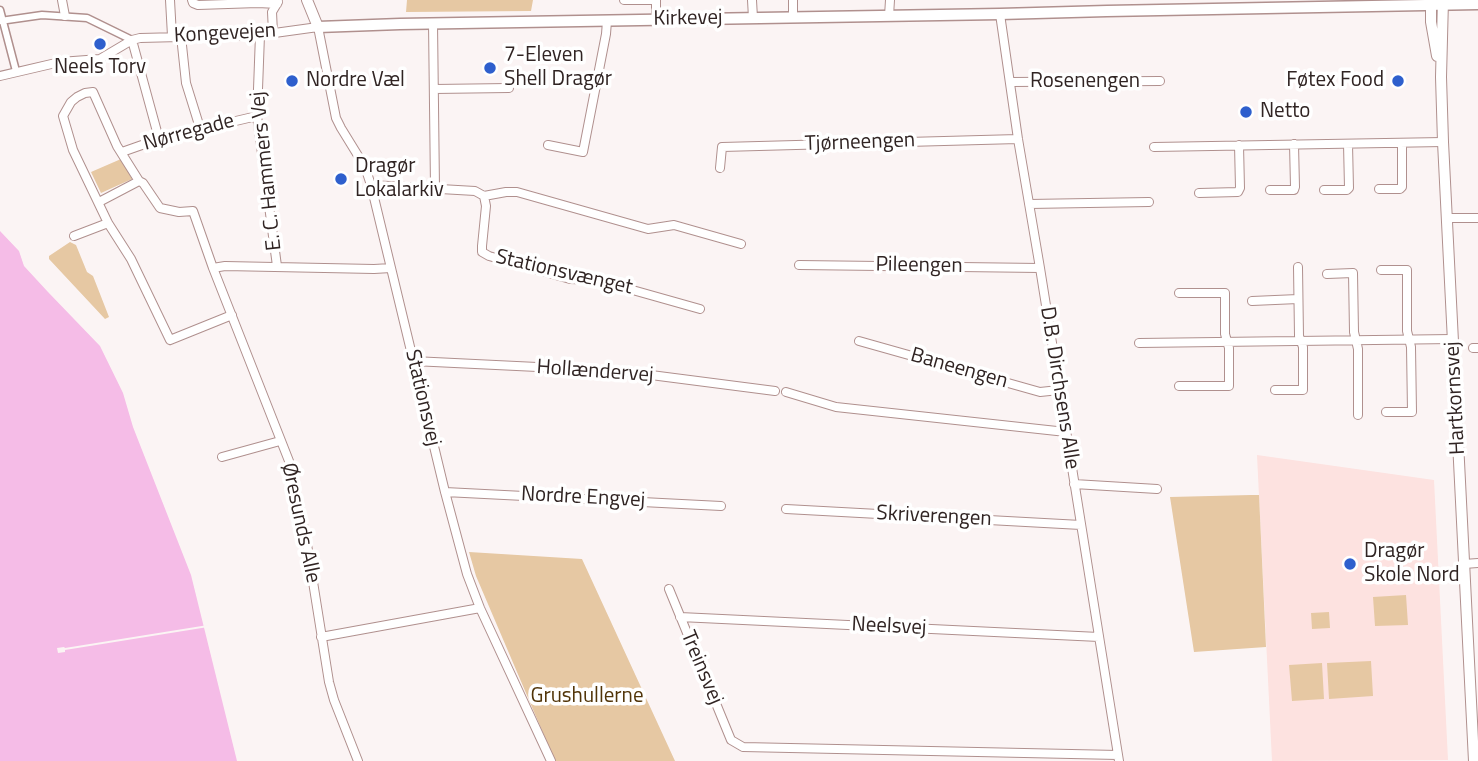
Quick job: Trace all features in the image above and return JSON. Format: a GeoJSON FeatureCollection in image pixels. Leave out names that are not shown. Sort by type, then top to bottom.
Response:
{"type":"FeatureCollection","features":[{"type":"Feature","properties":{"kind":"main road","name":"Kirkevej"},"geometry":{"type":"LineString","coordinates":[[318,27],[1000,15],[1125,5],[1478,4]]}},
{"type":"Feature","properties":{"kind":"street"},"geometry":{"type":"LineString","coordinates":[[62,0],[65,16]]}},
{"type":"Feature","properties":{"kind":"street"},"geometry":{"type":"LineString","coordinates":[[170,0],[186,83],[200,128]]}},
{"type":"Feature","properties":{"kind":"street"},"geometry":{"type":"LineString","coordinates":[[192,0],[198,5],[279,2]]}},
{"type":"Feature","properties":{"kind":"street"},"geometry":{"type":"LineString","coordinates":[[307,0],[318,27]]}},
{"type":"Feature","properties":{"kind":"street"},"geometry":{"type":"LineString","coordinates":[[624,0],[655,0],[656,19]]}},
{"type":"Feature","properties":{"kind":"street"},"geometry":{"type":"LineString","coordinates":[[752,0],[753,18]]}},
{"type":"Feature","properties":{"kind":"street"},"geometry":{"type":"LineString","coordinates":[[793,0],[793,18]]}},
{"type":"Feature","properties":{"kind":"street"},"geometry":{"type":"LineString","coordinates":[[890,0],[890,16]]}},
{"type":"Feature","properties":{"kind":"street"},"geometry":{"type":"LineString","coordinates":[[273,33],[272,12],[279,2]]}},
{"type":"Feature","properties":{"kind":"street","name":"Hartkornsvej"},"geometry":{"type":"LineString","coordinates":[[1443,2],[1443,142],[1475,727],[1474,761]]}},
{"type":"Feature","properties":{"kind":"street","name":"Hartkornsvej"},"geometry":{"type":"LineString","coordinates":[[1431,3],[1431,22],[1441,77]]}},
{"type":"Feature","properties":{"kind":"street"},"geometry":{"type":"LineString","coordinates":[[0,10],[16,71]]}},
{"type":"Feature","properties":{"kind":"street"},"geometry":{"type":"LineString","coordinates":[[2,21],[42,15],[86,18],[132,40],[159,139]]}},
{"type":"Feature","properties":{"kind":"street","name":"D.B. Dirchsens Alle"},"geometry":{"type":"LineString","coordinates":[[1000,15],[1118,758]]}},
{"type":"Feature","properties":{"kind":"street"},"geometry":{"type":"LineString","coordinates":[[548,145],[583,152],[607,21]]}},
{"type":"Feature","properties":{"kind":"street"},"geometry":{"type":"LineString","coordinates":[[433,23],[435,188]]}},
{"type":"Feature","properties":{"kind":"street","name":"Kongevejen"},"geometry":{"type":"LineString","coordinates":[[0,76],[60,62],[100,59],[140,38],[260,35],[318,27]]}},
{"type":"Feature","properties":{"kind":"street","name":"Stationsvej"},"geometry":{"type":"LineString","coordinates":[[318,27],[336,118],[365,167],[371,184],[467,574],[551,761]]}},
{"type":"Feature","properties":{"kind":"street","name":"E. C. Hammers Vej"},"geometry":{"type":"LineString","coordinates":[[260,35],[257,116],[277,266]]}},
{"type":"Feature","properties":{"kind":"street","name":"Rosenengen"},"geometry":{"type":"LineString","coordinates":[[1011,82],[1160,81]]}},
{"type":"Feature","properties":{"kind":"street"},"geometry":{"type":"LineString","coordinates":[[434,89],[509,88]]}},
{"type":"Feature","properties":{"kind":"street"},"geometry":{"type":"LineString","coordinates":[[99,202],[139,181],[117,146],[93,92],[85,93],[71,102],[63,116],[74,150],[108,223],[131,259],[170,340],[232,315]]}},
{"type":"Feature","properties":{"kind":"street","name":"Nørregade"},"geometry":{"type":"LineString","coordinates":[[122,152],[200,128],[257,116]]}},
{"type":"Feature","properties":{"kind":"street","name":"Tjørneengen"},"geometry":{"type":"LineString","coordinates":[[720,168],[722,147],[1018,139]]}},
{"type":"Feature","properties":{"kind":"street"},"geometry":{"type":"LineString","coordinates":[[1154,146],[1443,142]]}},
{"type":"Feature","properties":{"kind":"street"},"geometry":{"type":"LineString","coordinates":[[1379,189],[1402,187],[1402,143]]}},
{"type":"Feature","properties":{"kind":"street"},"geometry":{"type":"LineString","coordinates":[[1270,190],[1294,190],[1296,187],[1294,144]]}},
{"type":"Feature","properties":{"kind":"street"},"geometry":{"type":"LineString","coordinates":[[1324,190],[1349,188],[1348,144]]}},
{"type":"Feature","properties":{"kind":"street"},"geometry":{"type":"LineString","coordinates":[[1199,193],[1238,192],[1240,145]]}},
{"type":"Feature","properties":{"kind":"street","name":"Øresunds Alle"},"geometry":{"type":"LineString","coordinates":[[139,181],[160,208],[179,212],[193,211],[289,461],[306,538],[329,682],[358,761]]}},
{"type":"Feature","properties":{"kind":"street"},"geometry":{"type":"LineString","coordinates":[[371,184],[475,191],[484,196],[517,192],[648,229],[674,225],[741,244]]}},
{"type":"Feature","properties":{"kind":"street","name":"Stationsvænget"},"geometry":{"type":"LineString","coordinates":[[484,196],[486,206],[482,252],[489,256],[569,279],[597,280],[700,309]]}},
{"type":"Feature","properties":{"kind":"street"},"geometry":{"type":"LineString","coordinates":[[1029,204],[1149,202]]}},
{"type":"Feature","properties":{"kind":"street"},"geometry":{"type":"LineString","coordinates":[[1447,218],[1478,218]]}},
{"type":"Feature","properties":{"kind":"street"},"geometry":{"type":"LineString","coordinates":[[74,236],[108,223]]}},
{"type":"Feature","properties":{"kind":"street","name":"Pileengen"},"geometry":{"type":"LineString","coordinates":[[799,265],[1040,268]]}},
{"type":"Feature","properties":{"kind":"street"},"geometry":{"type":"LineString","coordinates":[[1275,390],[1303,390],[1298,267]]}},
{"type":"Feature","properties":{"kind":"street"},"geometry":{"type":"LineString","coordinates":[[213,268],[391,268]]}},
{"type":"Feature","properties":{"kind":"street"},"geometry":{"type":"LineString","coordinates":[[1381,270],[1407,270],[1407,331],[1411,347],[1412,412],[1386,412]]}},
{"type":"Feature","properties":{"kind":"street"},"geometry":{"type":"LineString","coordinates":[[1326,274],[1353,274],[1354,332],[1358,349],[1358,415]]}},
{"type":"Feature","properties":{"kind":"street"},"geometry":{"type":"LineString","coordinates":[[1179,293],[1225,293],[1229,348],[1229,386],[1179,386]]}},
{"type":"Feature","properties":{"kind":"street"},"geometry":{"type":"LineString","coordinates":[[1252,300],[1298,299]]}},
{"type":"Feature","properties":{"kind":"street"},"geometry":{"type":"LineString","coordinates":[[1139,343],[1453,339]]}},
{"type":"Feature","properties":{"kind":"street","name":"Baneengen"},"geometry":{"type":"LineString","coordinates":[[859,341],[1040,392],[1059,390]]}},
{"type":"Feature","properties":{"kind":"street","name":"Hollændervej"},"geometry":{"type":"LineString","coordinates":[[413,361],[620,371],[775,391]]}},
{"type":"Feature","properties":{"kind":"street"},"geometry":{"type":"LineString","coordinates":[[786,392],[836,407],[1066,432]]}},
{"type":"Feature","properties":{"kind":"street"},"geometry":{"type":"LineString","coordinates":[[222,457],[280,441]]}},
{"type":"Feature","properties":{"kind":"street"},"geometry":{"type":"LineString","coordinates":[[1074,484],[1157,489]]}},
{"type":"Feature","properties":{"kind":"street","name":"Nordre Engvej"},"geometry":{"type":"LineString","coordinates":[[445,492],[721,506]]}},
{"type":"Feature","properties":{"kind":"street","name":"Skriverengen"},"geometry":{"type":"LineString","coordinates":[[786,509],[1081,526]]}},
{"type":"Feature","properties":{"kind":"street"},"geometry":{"type":"LineString","coordinates":[[1464,564],[1478,563]]}},
{"type":"Feature","properties":{"kind":"street","name":"Treinsvej"},"geometry":{"type":"LineString","coordinates":[[669,589],[732,740],[743,747],[1118,758]]}},
{"type":"Feature","properties":{"kind":"street"},"geometry":{"type":"LineString","coordinates":[[321,637],[480,608]]}},
{"type":"Feature","properties":{"kind":"street","name":"Neelsvej"},"geometry":{"type":"LineString","coordinates":[[680,617],[1099,637]]}},
{"type":"Feature","properties":{"kind":"shaded area"},"geometry":{"type":"Polygon","coordinates":[[[0,231],[19,251],[24,266],[100,346],[123,393],[133,427],[191,575],[237,761],[0,761],[0,231]]]}},
{"type":"Feature","properties":{"kind":"shaded area","name":"Dragør Skole Nord"},"geometry":{"type":"Polygon","coordinates":[[[1257,455],[1434,480],[1448,760],[1272,761],[1257,455]]]}},
{"type":"Feature","properties":{"kind":"green space"},"geometry":{"type":"Polygon","coordinates":[[[407,0],[533,0],[531,11],[406,12],[407,0]]]}},
{"type":"Feature","properties":{"kind":"green space"},"geometry":{"type":"Polygon","coordinates":[[[121,159],[132,179],[101,193],[91,172],[121,159]]]}},
{"type":"Feature","properties":{"kind":"green space"},"geometry":{"type":"Polygon","coordinates":[[[70,242],[76,245],[87,272],[93,276],[109,317],[105,319],[49,259],[49,256],[70,242]]]}},
{"type":"Feature","properties":{"kind":"green space"},"geometry":{"type":"Polygon","coordinates":[[[1259,495],[1266,647],[1194,652],[1170,497],[1259,495]]]}},
{"type":"Feature","properties":{"kind":"green space","name":"Grushullerne"},"geometry":{"type":"Polygon","coordinates":[[[469,552],[582,559],[675,761],[555,761],[476,576],[469,552]]]}},
{"type":"Feature","properties":{"kind":"green space"},"geometry":{"type":"Polygon","coordinates":[[[1406,595],[1408,625],[1375,626],[1373,597],[1406,595]]]}},
{"type":"Feature","properties":{"kind":"green space"},"geometry":{"type":"Polygon","coordinates":[[[1329,612],[1330,628],[1312,629],[1311,613],[1329,612]]]}},
{"type":"Feature","properties":{"kind":"green space"},"geometry":{"type":"Polygon","coordinates":[[[1371,661],[1373,696],[1329,699],[1327,663],[1371,661]]]}},
{"type":"Feature","properties":{"kind":"green space"},"geometry":{"type":"Polygon","coordinates":[[[1322,663],[1324,699],[1292,701],[1289,665],[1322,663]]]}},
{"type":"Feature","properties":{"kind":"pier"},"geometry":{"type":"Polygon","coordinates":[[[208,625],[65,652],[58,653],[57,648],[65,648],[208,625]]]}},
{"type":"Feature","properties":{"kind":"place","name":"Neels Torv"},"geometry":{"type":"Point","coordinates":[100,44]}},
{"type":"Feature","properties":{"kind":"place","name":"7-Eleven Shell Dragør"},"geometry":{"type":"Point","coordinates":[490,68]}},
{"type":"Feature","properties":{"kind":"place","name":"Nordre Væl"},"geometry":{"type":"Point","coordinates":[292,81]}},
{"type":"Feature","properties":{"kind":"place","name":"Føtex Food"},"geometry":{"type":"Point","coordinates":[1398,81]}},
{"type":"Feature","properties":{"kind":"place","name":"Netto"},"geometry":{"type":"Point","coordinates":[1246,112]}},
{"type":"Feature","properties":{"kind":"place","name":"Dragør Lokalarkiv"},"geometry":{"type":"Point","coordinates":[341,179]}},
{"type":"Feature","properties":{"kind":"place","name":"Dragør Skole Nord"},"geometry":{"type":"Point","coordinates":[1350,564]}}]}
